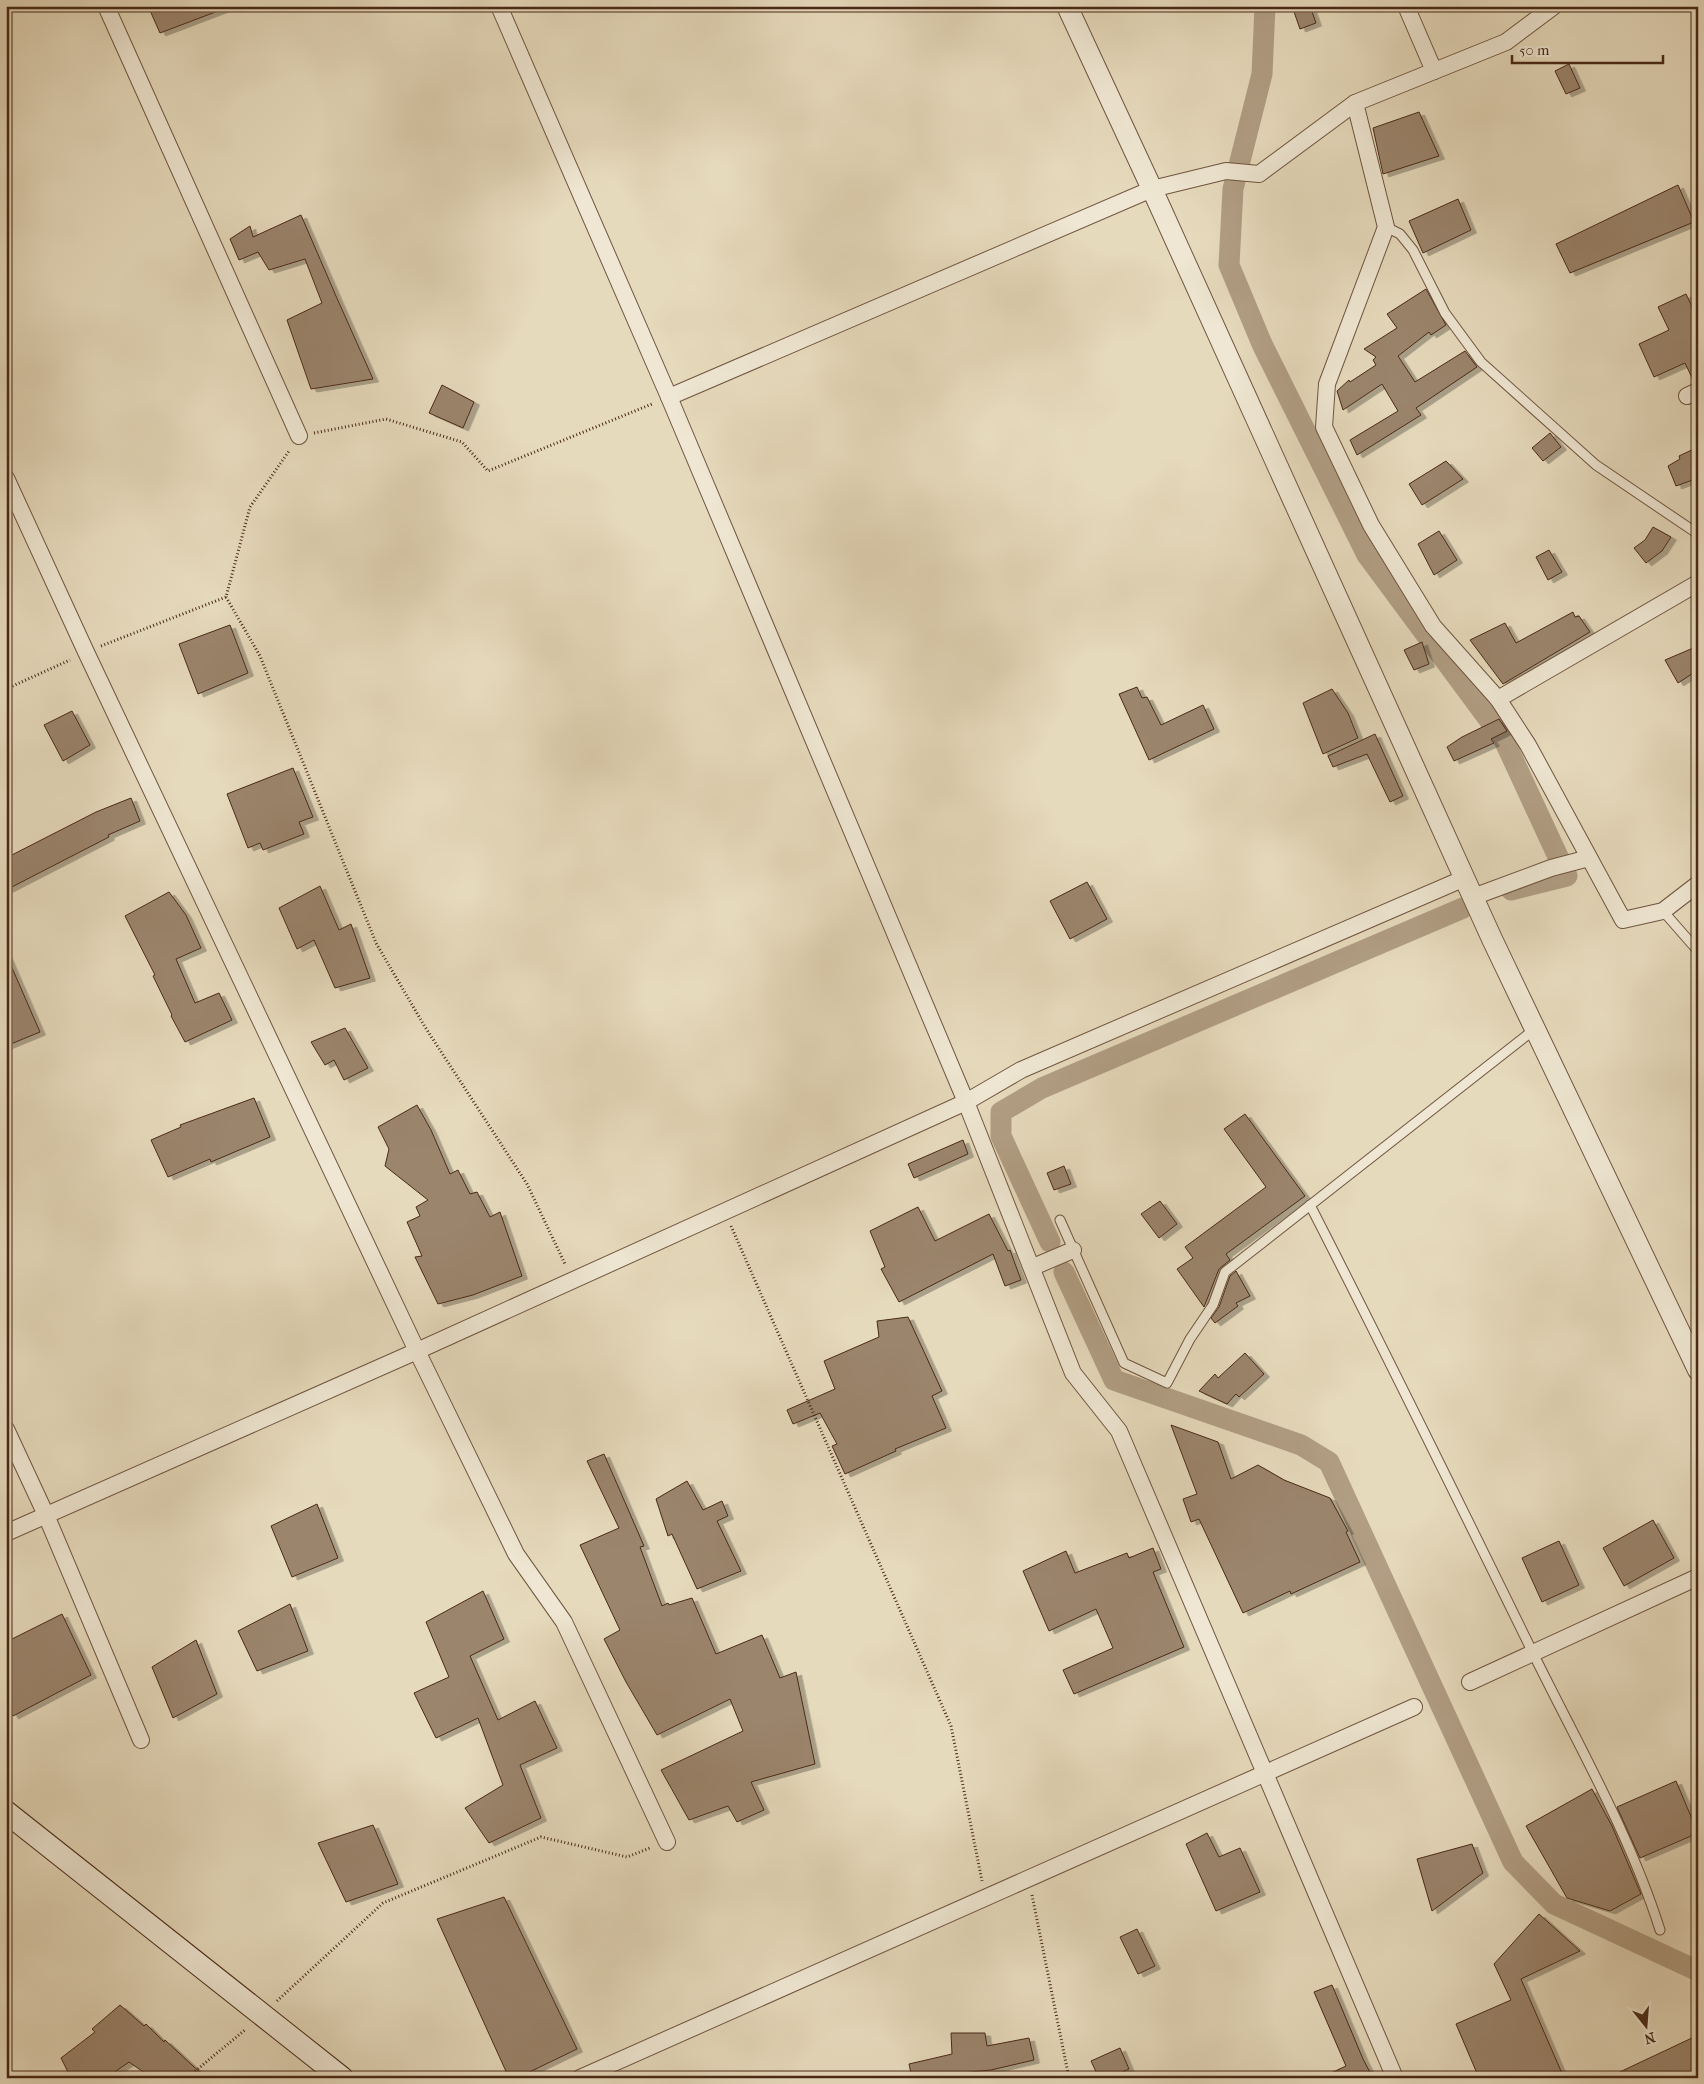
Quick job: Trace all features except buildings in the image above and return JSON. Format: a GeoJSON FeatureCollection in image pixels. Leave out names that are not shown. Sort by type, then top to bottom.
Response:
{"type":"FeatureCollection","features":[{"type":"Feature","properties":{"kind":"main road"},"geometry":{"type":"LineString","coordinates":[[6,1812],[342,2078]]}},
{"type":"Feature","properties":{"kind":"street"},"geometry":{"type":"LineString","coordinates":[[106,6],[299,436]]}},
{"type":"Feature","properties":{"kind":"street"},"geometry":{"type":"LineString","coordinates":[[499,6],[669,397],[966,1102],[1073,1373],[1119,1431],[1395,2078]]}},
{"type":"Feature","properties":{"kind":"street"},"geometry":{"type":"LineString","coordinates":[[1066,6],[1152,189],[1473,897],[1698,1370]]}},
{"type":"Feature","properties":{"kind":"street"},"geometry":{"type":"LineString","coordinates":[[1406,6],[1434,71]]}},
{"type":"Feature","properties":{"kind":"street"},"geometry":{"type":"LineString","coordinates":[[669,397],[1152,189],[1226,171],[1259,174],[1355,103],[1506,42],[1554,6]]}},
{"type":"Feature","properties":{"kind":"street"},"geometry":{"type":"LineString","coordinates":[[1355,103],[1386,228],[1327,384],[1324,427],[1371,525],[1433,626],[1498,699],[1528,745],[1582,860],[1623,920],[1663,911],[1698,884]]}},
{"type":"Feature","properties":{"kind":"street"},"geometry":{"type":"LineString","coordinates":[[6,478],[86,652],[417,1351],[516,1554],[564,1622],[667,1842]]}},
{"type":"Feature","properties":{"kind":"street"},"geometry":{"type":"LineString","coordinates":[[1498,699],[1698,583]]}},
{"type":"Feature","properties":{"kind":"street"},"geometry":{"type":"LineString","coordinates":[[1473,897],[1551,868],[1582,860]]}},
{"type":"Feature","properties":{"kind":"street"},"geometry":{"type":"LineString","coordinates":[[6,1533],[573,1281],[966,1102],[1021,1070],[1465,878]]}},
{"type":"Feature","properties":{"kind":"street"},"geometry":{"type":"LineString","coordinates":[[1032,1267],[1073,1250]]}},
{"type":"Feature","properties":{"kind":"street"},"geometry":{"type":"LineString","coordinates":[[6,1428],[46,1515],[141,1740]]}},
{"type":"Feature","properties":{"kind":"street"},"geometry":{"type":"LineString","coordinates":[[1470,1682],[1698,1577]]}},
{"type":"Feature","properties":{"kind":"street"},"geometry":{"type":"LineString","coordinates":[[580,2078],[1414,1707]]}},
{"type":"Feature","properties":{"kind":"lane"},"geometry":{"type":"LineString","coordinates":[[1386,228],[1400,234],[1413,250],[1444,313],[1481,362],[1596,465],[1698,534]]}},
{"type":"Feature","properties":{"kind":"lane"},"geometry":{"type":"LineString","coordinates":[[1663,911],[1698,951]]}},
{"type":"Feature","properties":{"kind":"lane"},"geometry":{"type":"LineString","coordinates":[[1060,1220],[1124,1363],[1168,1383],[1190,1340],[1213,1305],[1225,1272],[1535,1029]]}},
{"type":"Feature","properties":{"kind":"lane"},"geometry":{"type":"LineString","coordinates":[[1310,1205],[1387,1354],[1612,1809],[1647,1890],[1660,1930]]}},
{"type":"Feature","properties":{"kind":"path"},"geometry":{"type":"LineString","coordinates":[[573,1281],[527,1184],[425,1027],[376,943],[260,656],[226,597],[250,507],[299,436],[386,419],[462,442],[488,471],[669,397]]}},
{"type":"Feature","properties":{"kind":"path"},"geometry":{"type":"LineString","coordinates":[[6,689],[86,652],[226,597]]}},
{"type":"Feature","properties":{"kind":"path"},"geometry":{"type":"LineString","coordinates":[[724,1212],[951,1726],[985,1899]]}},
{"type":"Feature","properties":{"kind":"path"},"geometry":{"type":"LineString","coordinates":[[187,2078],[263,2015],[383,1903],[541,1837],[627,1857],[667,1842]]}},
{"type":"Feature","properties":{"kind":"path"},"geometry":{"type":"LineString","coordinates":[[1029,1879],[1069,2078]]}},
{"type":"Feature","properties":{"kind":"waterway"},"geometry":{"type":"LineString","coordinates":[[1265,6],[1262,74],[1233,189],[1229,265],[1262,344],[1367,555],[1504,740],[1567,876],[1511,890]]}},
{"type":"Feature","properties":{"kind":"waterway"},"geometry":{"type":"LineString","coordinates":[[1050,1242],[1001,1136],[1001,1112],[1042,1088],[1463,908]]}},
{"type":"Feature","properties":{"kind":"waterway"},"geometry":{"type":"LineString","coordinates":[[1064,1272],[1114,1380],[1301,1445],[1329,1462],[1513,1862],[1554,1904],[1698,1971]]}}]}
